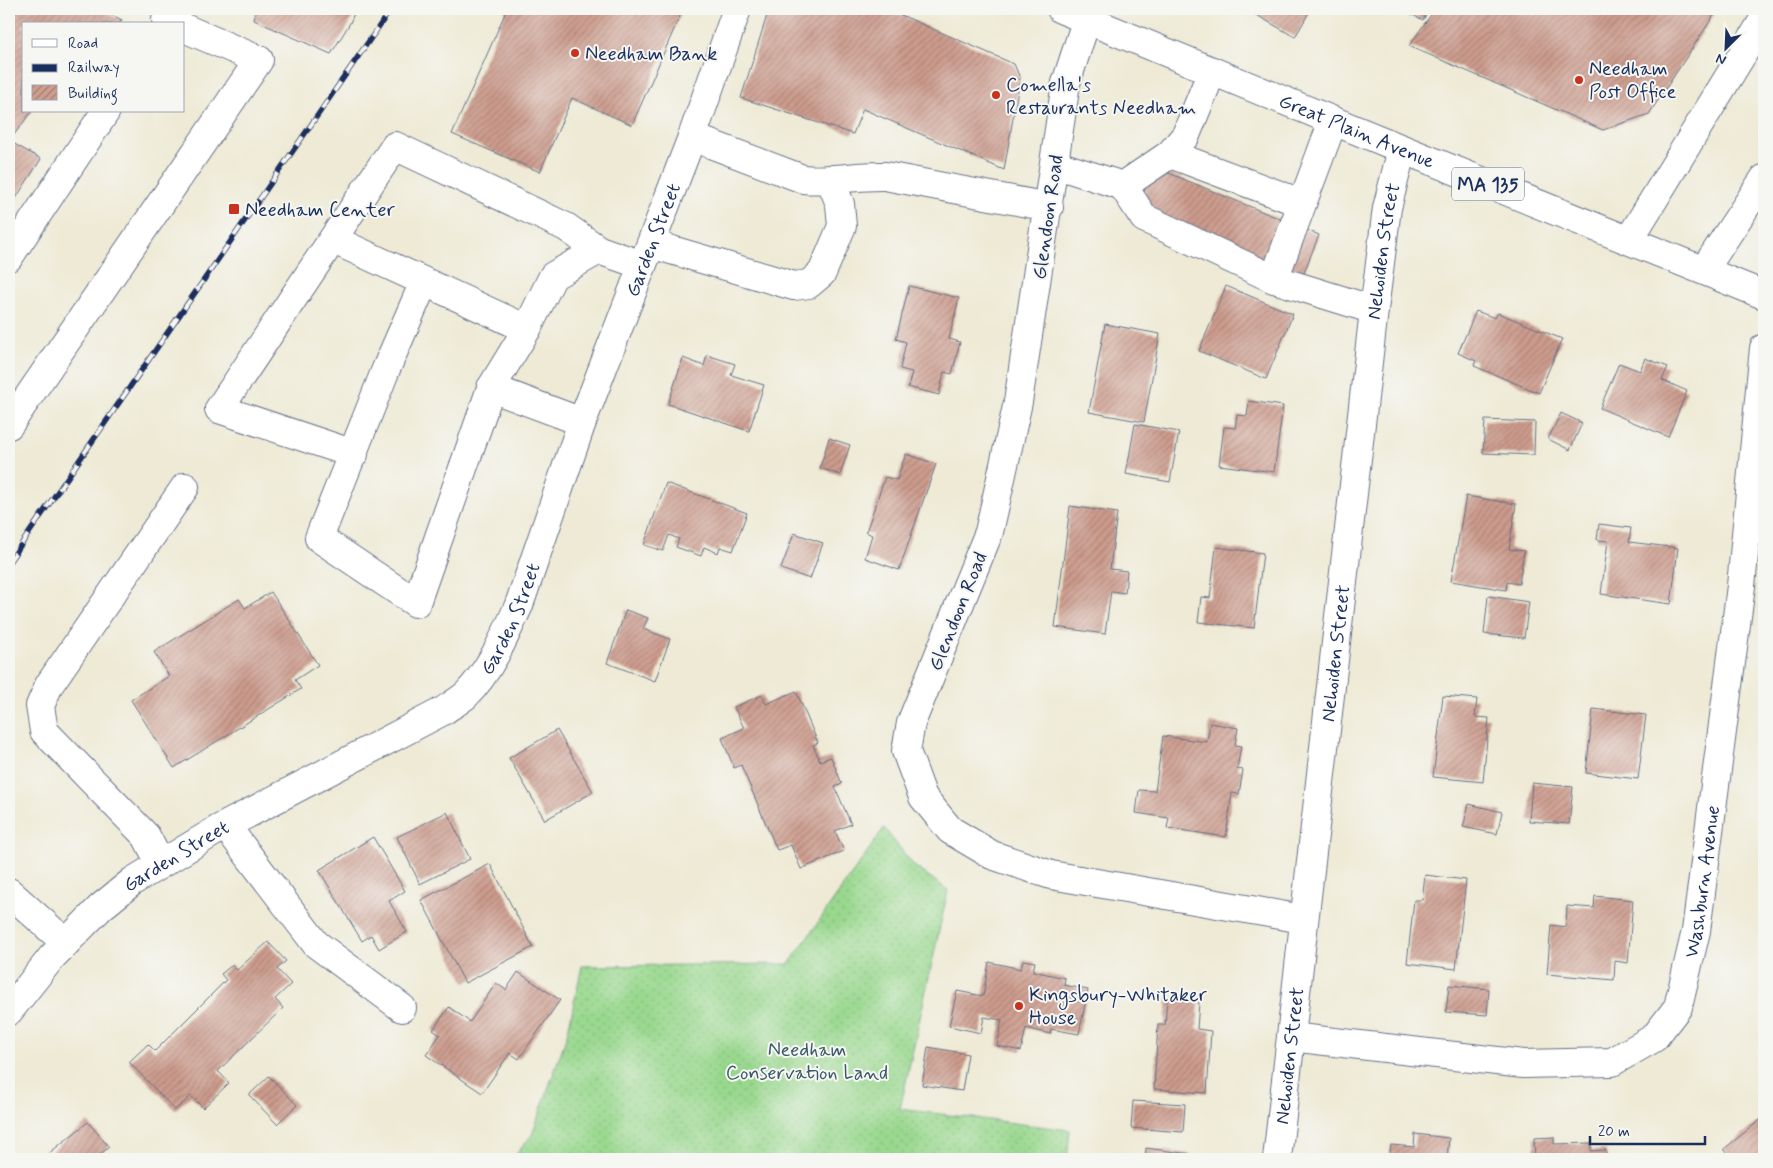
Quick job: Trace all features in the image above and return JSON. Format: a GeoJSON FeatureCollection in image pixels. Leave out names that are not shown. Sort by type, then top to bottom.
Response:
{"type":"FeatureCollection","features":[{"type":"Feature","properties":{"kind":"street","name":"Garden Street"},"geometry":{"type":"LineString","coordinates":[[9,1012],[40,971],[101,907],[160,863],[226,826],[422,723],[465,696],[495,654],[511,623],[582,422],[692,138],[737,9]]}},
{"type":"Feature","properties":{"kind":"street","name":"Great Plain Avenue"},"geometry":{"type":"LineString","coordinates":[[1079,12],[1212,71],[1333,121],[1764,295]]}},
{"type":"Feature","properties":{"kind":"street","name":"Glendoon Road"},"geometry":{"type":"LineString","coordinates":[[1079,12],[1066,83],[1049,207],[1018,402],[989,532],[911,723],[906,751],[923,797],[950,830],[992,855],[1051,875],[1303,918]]}},
{"type":"Feature","properties":{"kind":"street"},"geometry":{"type":"LineString","coordinates":[[1629,240],[1764,19]]}},
{"type":"Feature","properties":{"kind":"street"},"geometry":{"type":"LineString","coordinates":[[9,425],[259,60],[185,27]]}},
{"type":"Feature","properties":{"kind":"street"},"geometry":{"type":"LineString","coordinates":[[1124,186],[1170,154],[1186,135],[1212,71]]}},
{"type":"Feature","properties":{"kind":"street"},"geometry":{"type":"LineString","coordinates":[[9,257],[105,112]]}},
{"type":"Feature","properties":{"kind":"street"},"geometry":{"type":"LineString","coordinates":[[1274,279],[1333,121]]}},
{"type":"Feature","properties":{"kind":"street"},"geometry":{"type":"LineString","coordinates":[[692,138],[789,176],[817,180],[864,175],[885,176],[1049,207]]}},
{"type":"Feature","properties":{"kind":"street"},"geometry":{"type":"LineString","coordinates":[[354,454],[219,409],[334,240],[395,146],[566,227],[599,250],[646,254],[794,286],[809,284],[822,273],[842,226],[840,204],[830,179]]}},
{"type":"Feature","properties":{"kind":"street","name":"Nehoiden Street"},"geometry":{"type":"LineString","coordinates":[[1277,1159],[1303,918],[1374,310],[1389,200],[1402,149]]}},
{"type":"Feature","properties":{"kind":"street"},"geometry":{"type":"LineString","coordinates":[[1170,154],[1301,203]]}},
{"type":"Feature","properties":{"kind":"street"},"geometry":{"type":"LineString","coordinates":[[1054,164],[1124,186],[1144,218],[1274,279],[1374,310]]}},
{"type":"Feature","properties":{"kind":"street"},"geometry":{"type":"LineString","coordinates":[[1704,270],[1764,179]]}},
{"type":"Feature","properties":{"kind":"street"},"geometry":{"type":"LineString","coordinates":[[334,240],[527,329]]}},
{"type":"Feature","properties":{"kind":"street"},"geometry":{"type":"LineString","coordinates":[[424,282],[386,369],[354,454],[319,538],[416,603],[491,388],[527,329],[552,276],[599,250]]}},
{"type":"Feature","properties":{"kind":"street","name":"Washburn Avenue"},"geometry":{"type":"LineString","coordinates":[[1291,1037],[1523,1064],[1612,1062],[1654,1038],[1678,1007],[1696,931],[1740,586],[1764,348]]}},
{"type":"Feature","properties":{"kind":"street"},"geometry":{"type":"LineString","coordinates":[[491,388],[582,422]]}},
{"type":"Feature","properties":{"kind":"street"},"geometry":{"type":"LineString","coordinates":[[160,863],[146,836],[44,731],[40,706],[49,685],[186,487]]}},
{"type":"Feature","properties":{"kind":"street"},"geometry":{"type":"LineString","coordinates":[[226,826],[316,944],[402,1008]]}},
{"type":"Feature","properties":{"kind":"street"},"geometry":{"type":"LineString","coordinates":[[9,892],[66,942]]}},
{"type":"Feature","properties":{"kind":"green space","name":"Needham Conservation Land"},"geometry":{"type":"Polygon","coordinates":[[[884,828],[914,866],[948,890],[900,1109],[1070,1130],[1067,1159],[512,1159],[532,1135],[567,1035],[582,966],[789,964],[884,828]]]}},
{"type":"Feature","properties":{"kind":"building"},"geometry":{"type":"Polygon","coordinates":[[[9,9],[107,9],[105,12],[122,20],[120,22],[22,22],[22,112],[31,112],[10,140],[9,9]]]}},
{"type":"Feature","properties":{"kind":"building"},"geometry":{"type":"Polygon","coordinates":[[[256,9],[356,9],[350,23],[331,54],[254,20],[256,9]]]}},
{"type":"Feature","properties":{"kind":"building","name":"Needham Bank"},"geometry":{"type":"Polygon","coordinates":[[[507,9],[683,9],[632,125],[572,98],[540,172],[452,134],[507,9]]]}},
{"type":"Feature","properties":{"kind":"building"},"geometry":{"type":"Polygon","coordinates":[[[769,9],[887,9],[1014,64],[1020,78],[1004,170],[863,109],[853,134],[741,98],[769,9]]]}},
{"type":"Feature","properties":{"kind":"building"},"geometry":{"type":"Polygon","coordinates":[[[1246,9],[1311,9],[1295,37],[1246,9]]]}},
{"type":"Feature","properties":{"kind":"building"},"geometry":{"type":"Polygon","coordinates":[[[1401,9],[1429,9],[1423,20],[1401,9]]]}},
{"type":"Feature","properties":{"kind":"building","name":"Needham Post Office"},"geometry":{"type":"Polygon","coordinates":[[[1435,9],[1718,9],[1649,114],[1603,130],[1409,46],[1435,9]]]}},
{"type":"Feature","properties":{"kind":"building"},"geometry":{"type":"Polygon","coordinates":[[[9,141],[41,159],[9,209],[9,141]]]}},
{"type":"Feature","properties":{"kind":"building"},"geometry":{"type":"Polygon","coordinates":[[[1154,167],[1319,235],[1303,275],[1138,208],[1154,167]]]}},
{"type":"Feature","properties":{"kind":"building"},"geometry":{"type":"Polygon","coordinates":[[[909,286],[959,298],[949,339],[960,342],[952,374],[944,372],[939,395],[908,387],[912,372],[900,369],[906,342],[896,339],[909,286]]]}},
{"type":"Feature","properties":{"kind":"building"},"geometry":{"type":"Polygon","coordinates":[[[1226,286],[1293,314],[1266,379],[1199,351],[1226,286]]]}},
{"type":"Feature","properties":{"kind":"building"},"geometry":{"type":"Polygon","coordinates":[[[1476,311],[1495,318],[1498,313],[1562,339],[1539,393],[1474,366],[1476,361],[1458,353],[1476,311]]]}},
{"type":"Feature","properties":{"kind":"building"},"geometry":{"type":"Polygon","coordinates":[[[1105,324],[1160,334],[1144,422],[1089,412],[1105,324]]]}},
{"type":"Feature","properties":{"kind":"building"},"geometry":{"type":"Polygon","coordinates":[[[707,355],[735,364],[731,375],[764,385],[749,431],[668,404],[683,358],[704,366],[707,355]]]}},
{"type":"Feature","properties":{"kind":"building"},"geometry":{"type":"Polygon","coordinates":[[[1645,358],[1668,367],[1662,380],[1687,391],[1668,437],[1600,408],[1619,363],[1640,371],[1645,358]]]}},
{"type":"Feature","properties":{"kind":"building"},"geometry":{"type":"Polygon","coordinates":[[[1249,401],[1283,406],[1274,472],[1219,465],[1224,427],[1235,428],[1237,415],[1247,416],[1249,401]]]}},
{"type":"Feature","properties":{"kind":"building"},"geometry":{"type":"Polygon","coordinates":[[[1561,413],[1582,423],[1570,450],[1548,439],[1561,413]]]}},
{"type":"Feature","properties":{"kind":"building"},"geometry":{"type":"Polygon","coordinates":[[[1485,420],[1535,422],[1534,455],[1483,453],[1485,420]]]}},
{"type":"Feature","properties":{"kind":"building"},"geometry":{"type":"Polygon","coordinates":[[[1135,424],[1179,432],[1170,482],[1126,474],[1135,424]]]}},
{"type":"Feature","properties":{"kind":"building"},"geometry":{"type":"Polygon","coordinates":[[[829,438],[850,445],[840,475],[820,468],[829,438]]]}},
{"type":"Feature","properties":{"kind":"building"},"geometry":{"type":"Polygon","coordinates":[[[906,454],[936,464],[899,570],[865,558],[872,535],[866,532],[885,477],[897,480],[906,454]]]}},
{"type":"Feature","properties":{"kind":"building"},"geometry":{"type":"Polygon","coordinates":[[[666,483],[747,513],[733,551],[720,547],[718,553],[704,547],[701,556],[676,547],[679,539],[669,535],[663,551],[644,545],[666,483]]]}},
{"type":"Feature","properties":{"kind":"building"},"geometry":{"type":"Polygon","coordinates":[[[1466,496],[1516,504],[1509,549],[1524,551],[1519,584],[1507,582],[1506,590],[1451,581],[1466,496]]]}},
{"type":"Feature","properties":{"kind":"building"},"geometry":{"type":"Polygon","coordinates":[[[1070,506],[1117,513],[1110,569],[1127,571],[1125,593],[1111,591],[1105,634],[1055,627],[1070,506]]]}},
{"type":"Feature","properties":{"kind":"building"},"geometry":{"type":"Polygon","coordinates":[[[1599,524],[1631,528],[1629,542],[1678,548],[1671,604],[1601,594],[1608,541],[1597,540],[1599,524]]]}},
{"type":"Feature","properties":{"kind":"building"},"geometry":{"type":"Polygon","coordinates":[[[794,533],[823,543],[810,579],[781,569],[794,533]]]}},
{"type":"Feature","properties":{"kind":"building"},"geometry":{"type":"Polygon","coordinates":[[[1216,547],[1263,553],[1254,628],[1198,622],[1201,597],[1210,598],[1216,547]]]}},
{"type":"Feature","properties":{"kind":"building"},"geometry":{"type":"Polygon","coordinates":[[[271,592],[318,665],[295,680],[301,689],[174,768],[131,700],[169,676],[154,652],[239,599],[245,608],[271,592]]]}},
{"type":"Feature","properties":{"kind":"building"},"geometry":{"type":"Polygon","coordinates":[[[1488,596],[1529,602],[1524,638],[1484,634],[1488,596]]]}},
{"type":"Feature","properties":{"kind":"building"},"geometry":{"type":"Polygon","coordinates":[[[626,610],[648,618],[643,629],[670,639],[655,681],[607,663],[626,610]]]}},
{"type":"Feature","properties":{"kind":"building"},"geometry":{"type":"Polygon","coordinates":[[[796,691],[818,743],[813,745],[820,761],[831,757],[842,784],[835,787],[851,824],[835,831],[844,851],[801,869],[791,845],[777,850],[741,765],[734,768],[722,738],[744,728],[734,707],[762,695],[766,704],[796,691]]]}},
{"type":"Feature","properties":{"kind":"building"},"geometry":{"type":"Polygon","coordinates":[[[1443,696],[1477,699],[1475,717],[1489,718],[1483,782],[1433,777],[1443,696]]]}},
{"type":"Feature","properties":{"kind":"building"},"geometry":{"type":"Polygon","coordinates":[[[1593,709],[1646,715],[1638,779],[1586,773],[1593,709]]]}},
{"type":"Feature","properties":{"kind":"building"},"geometry":{"type":"Polygon","coordinates":[[[1210,723],[1238,728],[1235,745],[1241,746],[1237,769],[1243,770],[1239,794],[1232,793],[1226,837],[1167,828],[1169,818],[1136,813],[1139,790],[1155,791],[1163,736],[1207,742],[1210,723]]]}},
{"type":"Feature","properties":{"kind":"building"},"geometry":{"type":"Polygon","coordinates":[[[557,730],[593,792],[545,820],[509,758],[557,730]]]}},
{"type":"Feature","properties":{"kind":"building"},"geometry":{"type":"Polygon","coordinates":[[[1532,783],[1573,787],[1569,824],[1529,821],[1532,783]]]}},
{"type":"Feature","properties":{"kind":"building"},"geometry":{"type":"Polygon","coordinates":[[[1469,804],[1502,812],[1497,834],[1463,827],[1469,804]]]}},
{"type":"Feature","properties":{"kind":"building"},"geometry":{"type":"Polygon","coordinates":[[[447,812],[470,859],[420,884],[397,837],[447,812]]]}},
{"type":"Feature","properties":{"kind":"building"},"geometry":{"type":"Polygon","coordinates":[[[373,837],[405,891],[389,901],[407,932],[379,949],[371,935],[362,941],[319,870],[373,837]]]}},
{"type":"Feature","properties":{"kind":"building"},"geometry":{"type":"Polygon","coordinates":[[[490,864],[533,947],[465,983],[421,900],[490,864]]]}},
{"type":"Feature","properties":{"kind":"building"},"geometry":{"type":"Polygon","coordinates":[[[1425,875],[1466,880],[1456,969],[1407,963],[1414,900],[1422,900],[1425,875]]]}},
{"type":"Feature","properties":{"kind":"building"},"geometry":{"type":"Polygon","coordinates":[[[1595,896],[1633,900],[1628,963],[1615,961],[1614,980],[1547,974],[1551,925],[1566,927],[1567,906],[1594,908],[1595,896]]]}},
{"type":"Feature","properties":{"kind":"building"},"geometry":{"type":"Polygon","coordinates":[[[268,942],[286,961],[277,969],[291,984],[275,999],[283,1008],[218,1071],[229,1083],[203,1108],[191,1096],[175,1110],[129,1062],[148,1044],[155,1051],[226,980],[221,974],[232,965],[237,970],[268,942]]]}},
{"type":"Feature","properties":{"kind":"building","name":"Kingsbury-Whitaker House"},"geometry":{"type":"Polygon","coordinates":[[[1023,960],[1035,962],[1033,971],[1065,978],[1064,985],[1088,990],[1079,1034],[1051,1029],[1050,1034],[1026,1028],[1021,1051],[997,1046],[1002,1020],[984,1017],[981,1033],[949,1026],[957,991],[983,996],[989,962],[1021,969],[1023,960]]]}},
{"type":"Feature","properties":{"kind":"building"},"geometry":{"type":"Polygon","coordinates":[[[518,972],[560,1000],[519,1059],[510,1053],[482,1093],[426,1055],[440,1035],[433,1030],[449,1007],[470,1022],[496,983],[506,990],[518,972]]]}},
{"type":"Feature","properties":{"kind":"building"},"geometry":{"type":"Polygon","coordinates":[[[1449,985],[1489,989],[1487,1015],[1446,1012],[1449,985]]]}},
{"type":"Feature","properties":{"kind":"building"},"geometry":{"type":"Polygon","coordinates":[[[1167,999],[1199,1002],[1197,1029],[1211,1031],[1207,1093],[1154,1089],[1158,1025],[1165,1025],[1167,999]]]}},
{"type":"Feature","properties":{"kind":"building"},"geometry":{"type":"Polygon","coordinates":[[[928,1047],[968,1054],[962,1091],[922,1085],[928,1047]]]}},
{"type":"Feature","properties":{"kind":"building"},"geometry":{"type":"Polygon","coordinates":[[[269,1076],[297,1105],[277,1124],[249,1095],[269,1076]]]}},
{"type":"Feature","properties":{"kind":"building"},"geometry":{"type":"Polygon","coordinates":[[[1133,1101],[1185,1104],[1183,1132],[1131,1128],[1133,1101]]]}},
{"type":"Feature","properties":{"kind":"building"},"geometry":{"type":"Polygon","coordinates":[[[1764,1117],[1764,1159],[1722,1159],[1728,1154],[1724,1149],[1764,1117]]]}},
{"type":"Feature","properties":{"kind":"building"},"geometry":{"type":"Polygon","coordinates":[[[88,1122],[109,1147],[95,1159],[42,1159],[88,1122]]]}},
{"type":"Feature","properties":{"kind":"building"},"geometry":{"type":"Polygon","coordinates":[[[1415,1134],[1449,1138],[1447,1159],[1389,1159],[1391,1145],[1414,1147],[1415,1134]]]}},
{"type":"Feature","properties":{"kind":"building"},"geometry":{"type":"Polygon","coordinates":[[[1554,1137],[1554,1144],[1591,1143],[1591,1151],[1606,1150],[1606,1159],[1535,1159],[1534,1138],[1554,1137]]]}},
{"type":"Feature","properties":{"kind":"building"},"geometry":{"type":"Polygon","coordinates":[[[1146,1148],[1190,1154],[1189,1159],[1145,1159],[1146,1148]]]}},
{"type":"Feature","properties":{"kind":"railway"},"geometry":{"type":"LineString","coordinates":[[9,562],[391,9]]}},
{"type":"Feature","properties":{"kind":"place","name":"Needham Bank"},"geometry":{"type":"Point","coordinates":[575,53]}},
{"type":"Feature","properties":{"kind":"place","name":"Needham Post Office"},"geometry":{"type":"Point","coordinates":[1579,80]}},
{"type":"Feature","properties":{"kind":"place","name":"Comella's Restaurants Needham"},"geometry":{"type":"Point","coordinates":[996,95]}},
{"type":"Feature","properties":{"kind":"place","name":"Needham Center"},"geometry":{"type":"Point","coordinates":[234,209]}},
{"type":"Feature","properties":{"kind":"place","name":"Kingsbury-Whitaker House"},"geometry":{"type":"Point","coordinates":[1019,1006]}}]}
